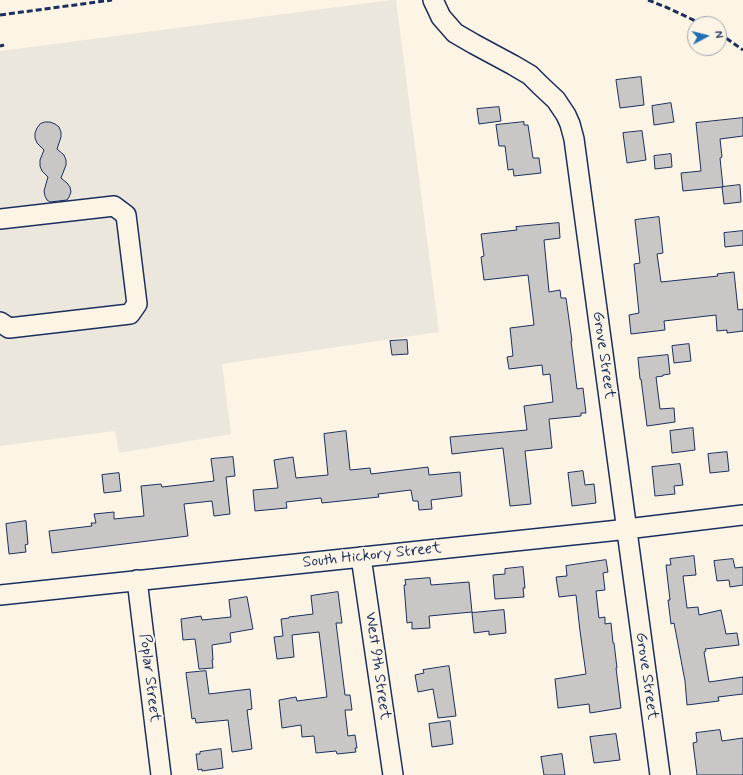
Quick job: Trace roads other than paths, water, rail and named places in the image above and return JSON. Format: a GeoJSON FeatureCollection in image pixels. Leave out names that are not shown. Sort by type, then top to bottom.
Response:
{"type":"FeatureCollection","features":[{"type":"Feature","properties":{"kind":"street","name":"Grove Street"},"geometry":{"type":"LineString","coordinates":[[433,0],[441,17],[456,33],[530,75],[556,100],[570,124],[574,139],[660,775]]}},
{"type":"Feature","properties":{"kind":"street"},"geometry":{"type":"LineString","coordinates":[[0,219],[114,206],[126,215],[137,304],[130,314],[9,328],[0,322]]}},
{"type":"Feature","properties":{"kind":"street","name":"South Hickory Street"},"geometry":{"type":"LineString","coordinates":[[0,595],[626,529],[743,515]]}},
{"type":"Feature","properties":{"kind":"street","name":"West 9th Street"},"geometry":{"type":"LineString","coordinates":[[361,557],[393,775]]}},
{"type":"Feature","properties":{"kind":"street","name":"Poplar Street"},"geometry":{"type":"LineString","coordinates":[[137,580],[161,775]]}},
{"type":"Feature","properties":{"kind":"railway"},"geometry":{"type":"LineString","coordinates":[[0,15],[112,0]]}},
{"type":"Feature","properties":{"kind":"railway"},"geometry":{"type":"LineString","coordinates":[[648,0],[687,17]]}},
{"type":"Feature","properties":{"kind":"railway"},"geometry":{"type":"LineString","coordinates":[[727,39],[743,50]]}},
{"type":"Feature","properties":{"kind":"railway"},"geometry":{"type":"LineString","coordinates":[[0,46],[4,45]]}}]}
